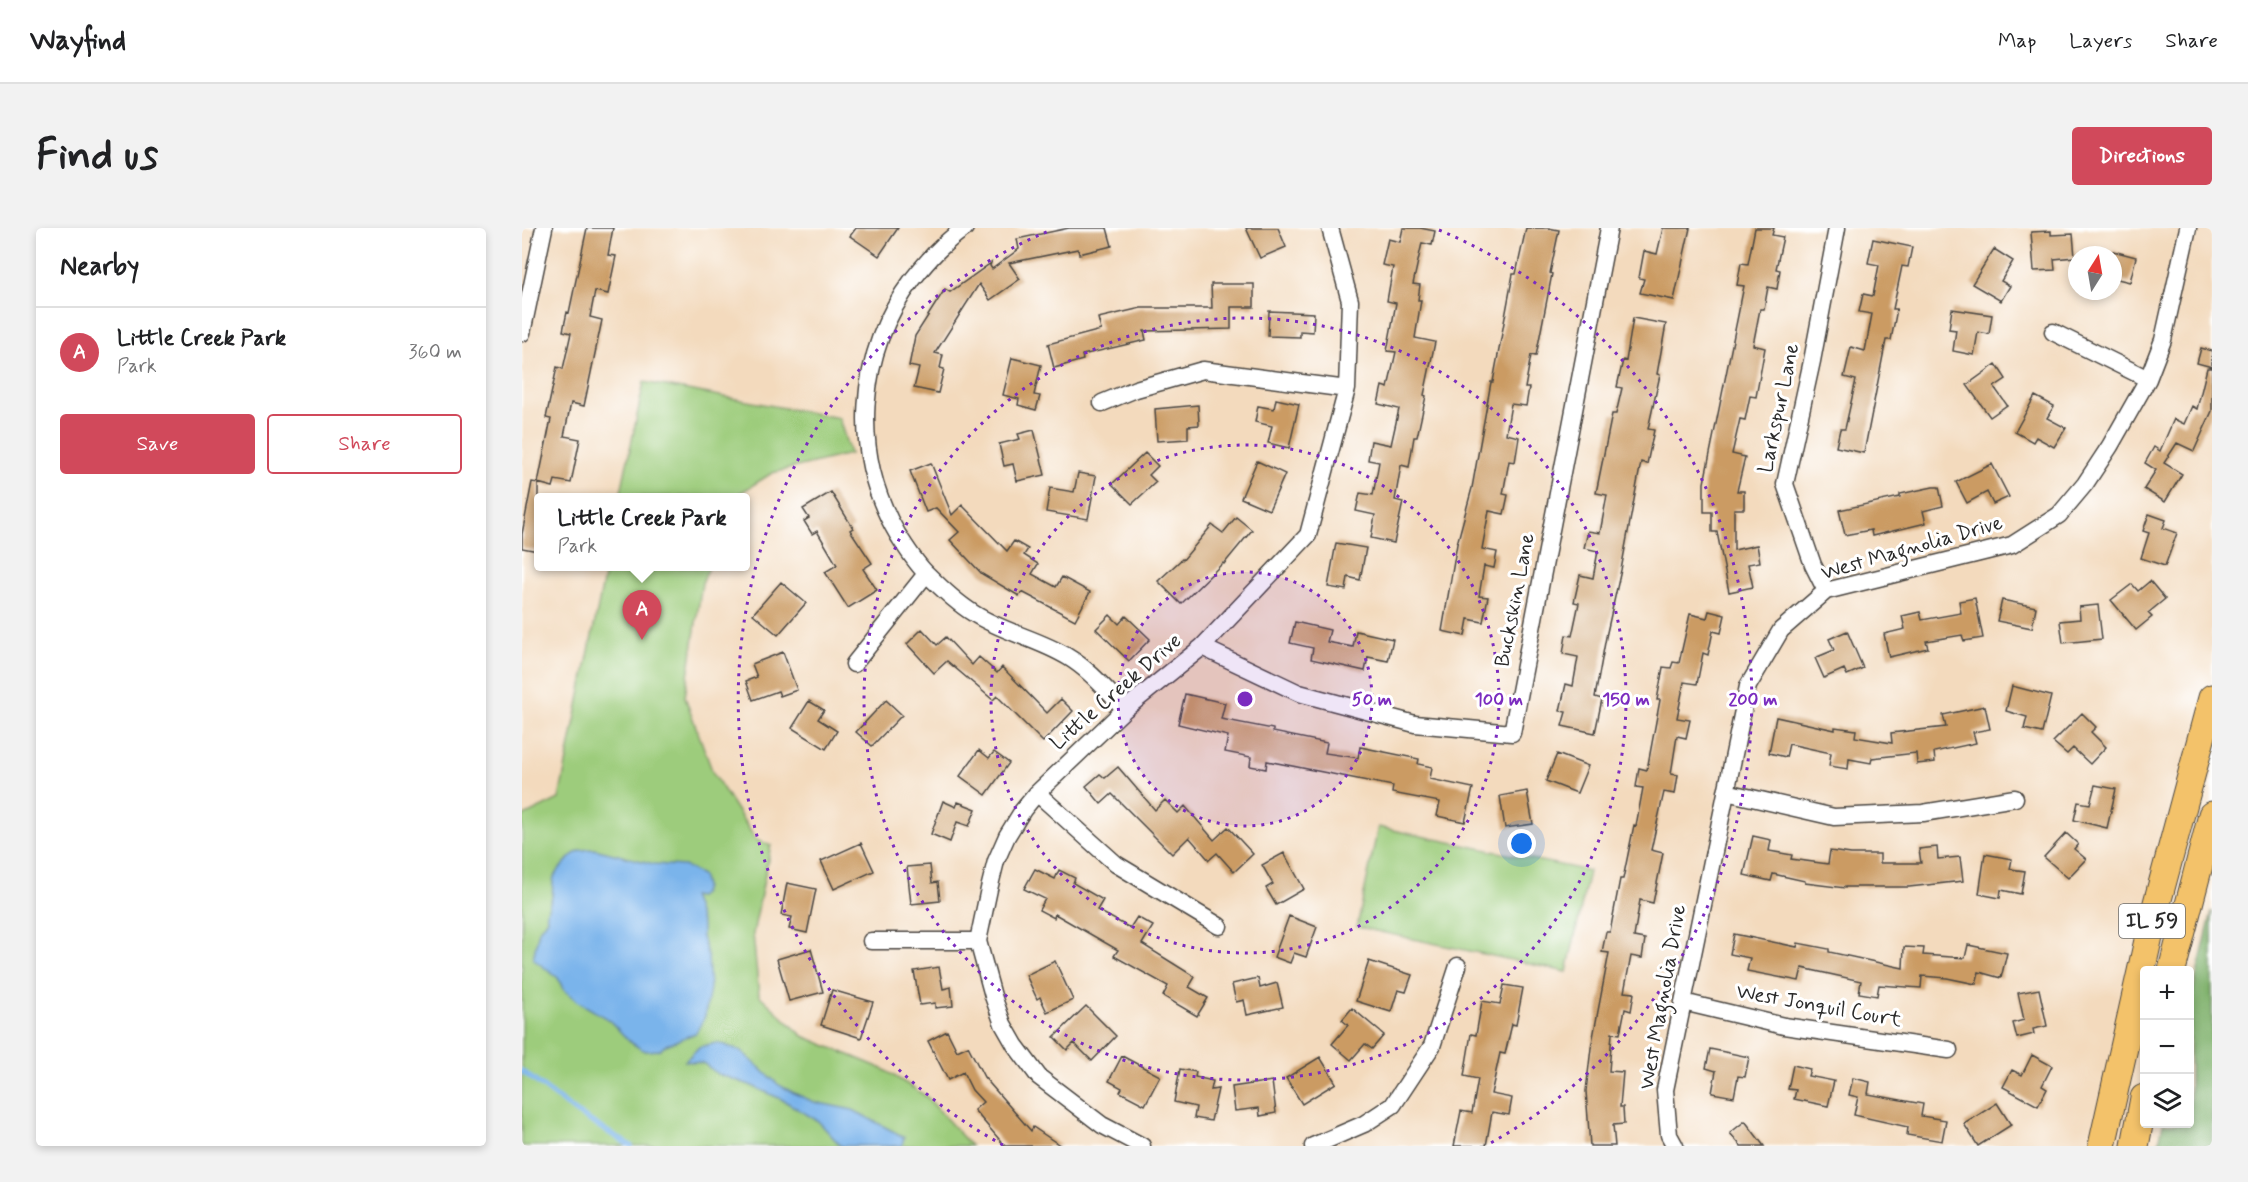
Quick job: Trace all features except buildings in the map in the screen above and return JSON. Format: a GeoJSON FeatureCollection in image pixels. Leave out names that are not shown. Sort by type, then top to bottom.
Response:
{"type":"FeatureCollection","features":[{"type":"Feature","properties":{"kind":"main road","name":"IL 59"},"geometry":{"type":"LineString","coordinates":[[2102,1146],[2152,918],[2212,698]]}},
{"type":"Feature","properties":{"kind":"main road","name":"IL 59"},"geometry":{"type":"LineString","coordinates":[[2173,966],[2212,815]]}},
{"type":"Feature","properties":{"kind":"main road"},"geometry":{"type":"LineString","coordinates":[[2134,1146],[2140,1120]]}},
{"type":"Feature","properties":{"kind":"street"},"geometry":{"type":"LineString","coordinates":[[522,333],[544,228]]}},
{"type":"Feature","properties":{"kind":"street"},"geometry":{"type":"LineString","coordinates":[[965,228],[947,240],[928,259],[902,294],[889,317],[871,365],[866,424],[879,498],[902,540],[926,574],[973,613],[1068,656],[1089,673],[1125,709]]}},
{"type":"Feature","properties":{"kind":"street","name":"Little Creek Drive"},"geometry":{"type":"LineString","coordinates":[[1142,1146],[1102,1125],[1039,1077],[1028,1064],[1003,1024],[978,941],[996,861],[1012,827],[1037,792],[1125,709],[1202,648],[1308,535],[1347,389],[1350,302],[1330,228]]}},
{"type":"Feature","properties":{"kind":"street","name":"Buckskin Lane"},"geometry":{"type":"LineString","coordinates":[[1202,648],[1299,693],[1415,724],[1512,733],[1609,228]]}},
{"type":"Feature","properties":{"kind":"street","name":"Larkspur Lane"},"geometry":{"type":"LineString","coordinates":[[1826,591],[1813,565],[1785,484],[1812,362],[1837,228]]}},
{"type":"Feature","properties":{"kind":"street","name":"West Magnolia Drive"},"geometry":{"type":"LineString","coordinates":[[1675,1146],[1669,1135],[1665,1090],[1748,686],[1781,630],[1826,591],[2012,545],[2059,515],[2085,484],[2110,446],[2148,379],[2163,340],[2188,228]]}},
{"type":"Feature","properties":{"kind":"street"},"geometry":{"type":"LineString","coordinates":[[2053,332],[2148,379]]}},
{"type":"Feature","properties":{"kind":"street"},"geometry":{"type":"LineString","coordinates":[[1102,403],[1136,389],[1203,370],[1347,389]]}},
{"type":"Feature","properties":{"kind":"street"},"geometry":{"type":"LineString","coordinates":[[854,664],[926,574]]}},
{"type":"Feature","properties":{"kind":"street"},"geometry":{"type":"LineString","coordinates":[[1037,792],[1116,864],[1219,926]]}},
{"type":"Feature","properties":{"kind":"street"},"geometry":{"type":"LineString","coordinates":[[1726,792],[1834,817],[1923,813],[2015,798]]}},
{"type":"Feature","properties":{"kind":"street"},"geometry":{"type":"LineString","coordinates":[[871,941],[978,941]]}},
{"type":"Feature","properties":{"kind":"street"},"geometry":{"type":"LineString","coordinates":[[1313,1146],[1364,1124],[1393,1105],[1432,1046],[1458,966]]}},
{"type":"Feature","properties":{"kind":"street","name":"West Jonquil Court"},"geometry":{"type":"LineString","coordinates":[[1683,1002],[1784,1026],[1949,1050]]}},
{"type":"Feature","properties":{"kind":"green space"},"geometry":{"type":"Polygon","coordinates":[[[644,382],[839,418],[850,454],[772,473],[740,493],[621,493],[644,382]]]}},
{"type":"Feature","properties":{"kind":"green space"},"geometry":{"type":"Polygon","coordinates":[[[605,571],[707,571],[702,583],[685,697],[713,773],[756,840],[771,845],[753,934],[759,995],[803,1036],[883,1069],[926,1096],[971,1146],[522,1146],[522,817],[559,799],[605,571]]]}},
{"type":"Feature","properties":{"kind":"green space"},"geometry":{"type":"Polygon","coordinates":[[[1378,827],[1589,871],[1567,972],[1357,927],[1378,827]]]}},
{"type":"Feature","properties":{"kind":"green space"},"geometry":{"type":"Polygon","coordinates":[[[2212,911],[2212,1146],[2158,1146],[2162,1128],[2194,1128],[2194,986],[2212,911]]]}},
{"type":"Feature","properties":{"kind":"water"},"geometry":{"type":"Polygon","coordinates":[[[594,849],[654,864],[684,866],[702,875],[705,887],[703,893],[698,897],[692,896],[702,925],[702,937],[708,957],[710,988],[705,1016],[696,1033],[666,1045],[660,1050],[646,1051],[630,1042],[609,1020],[577,1001],[563,989],[558,978],[533,959],[539,930],[547,919],[555,875],[575,853],[594,849]]]}},
{"type":"Feature","properties":{"kind":"water"},"geometry":{"type":"Polygon","coordinates":[[[716,1043],[742,1052],[779,1085],[796,1094],[814,1102],[853,1110],[904,1137],[902,1146],[841,1146],[818,1121],[781,1099],[718,1074],[703,1063],[685,1061],[699,1047],[716,1043]]]}},
{"type":"Feature","properties":{"kind":"waterway"},"geometry":{"type":"LineString","coordinates":[[522,1071],[577,1113],[631,1146]]}},
{"type":"Feature","properties":{"kind":"place","name":"Little Creek Park"},"geometry":{"type":"Point","coordinates":[642,640]}}]}
